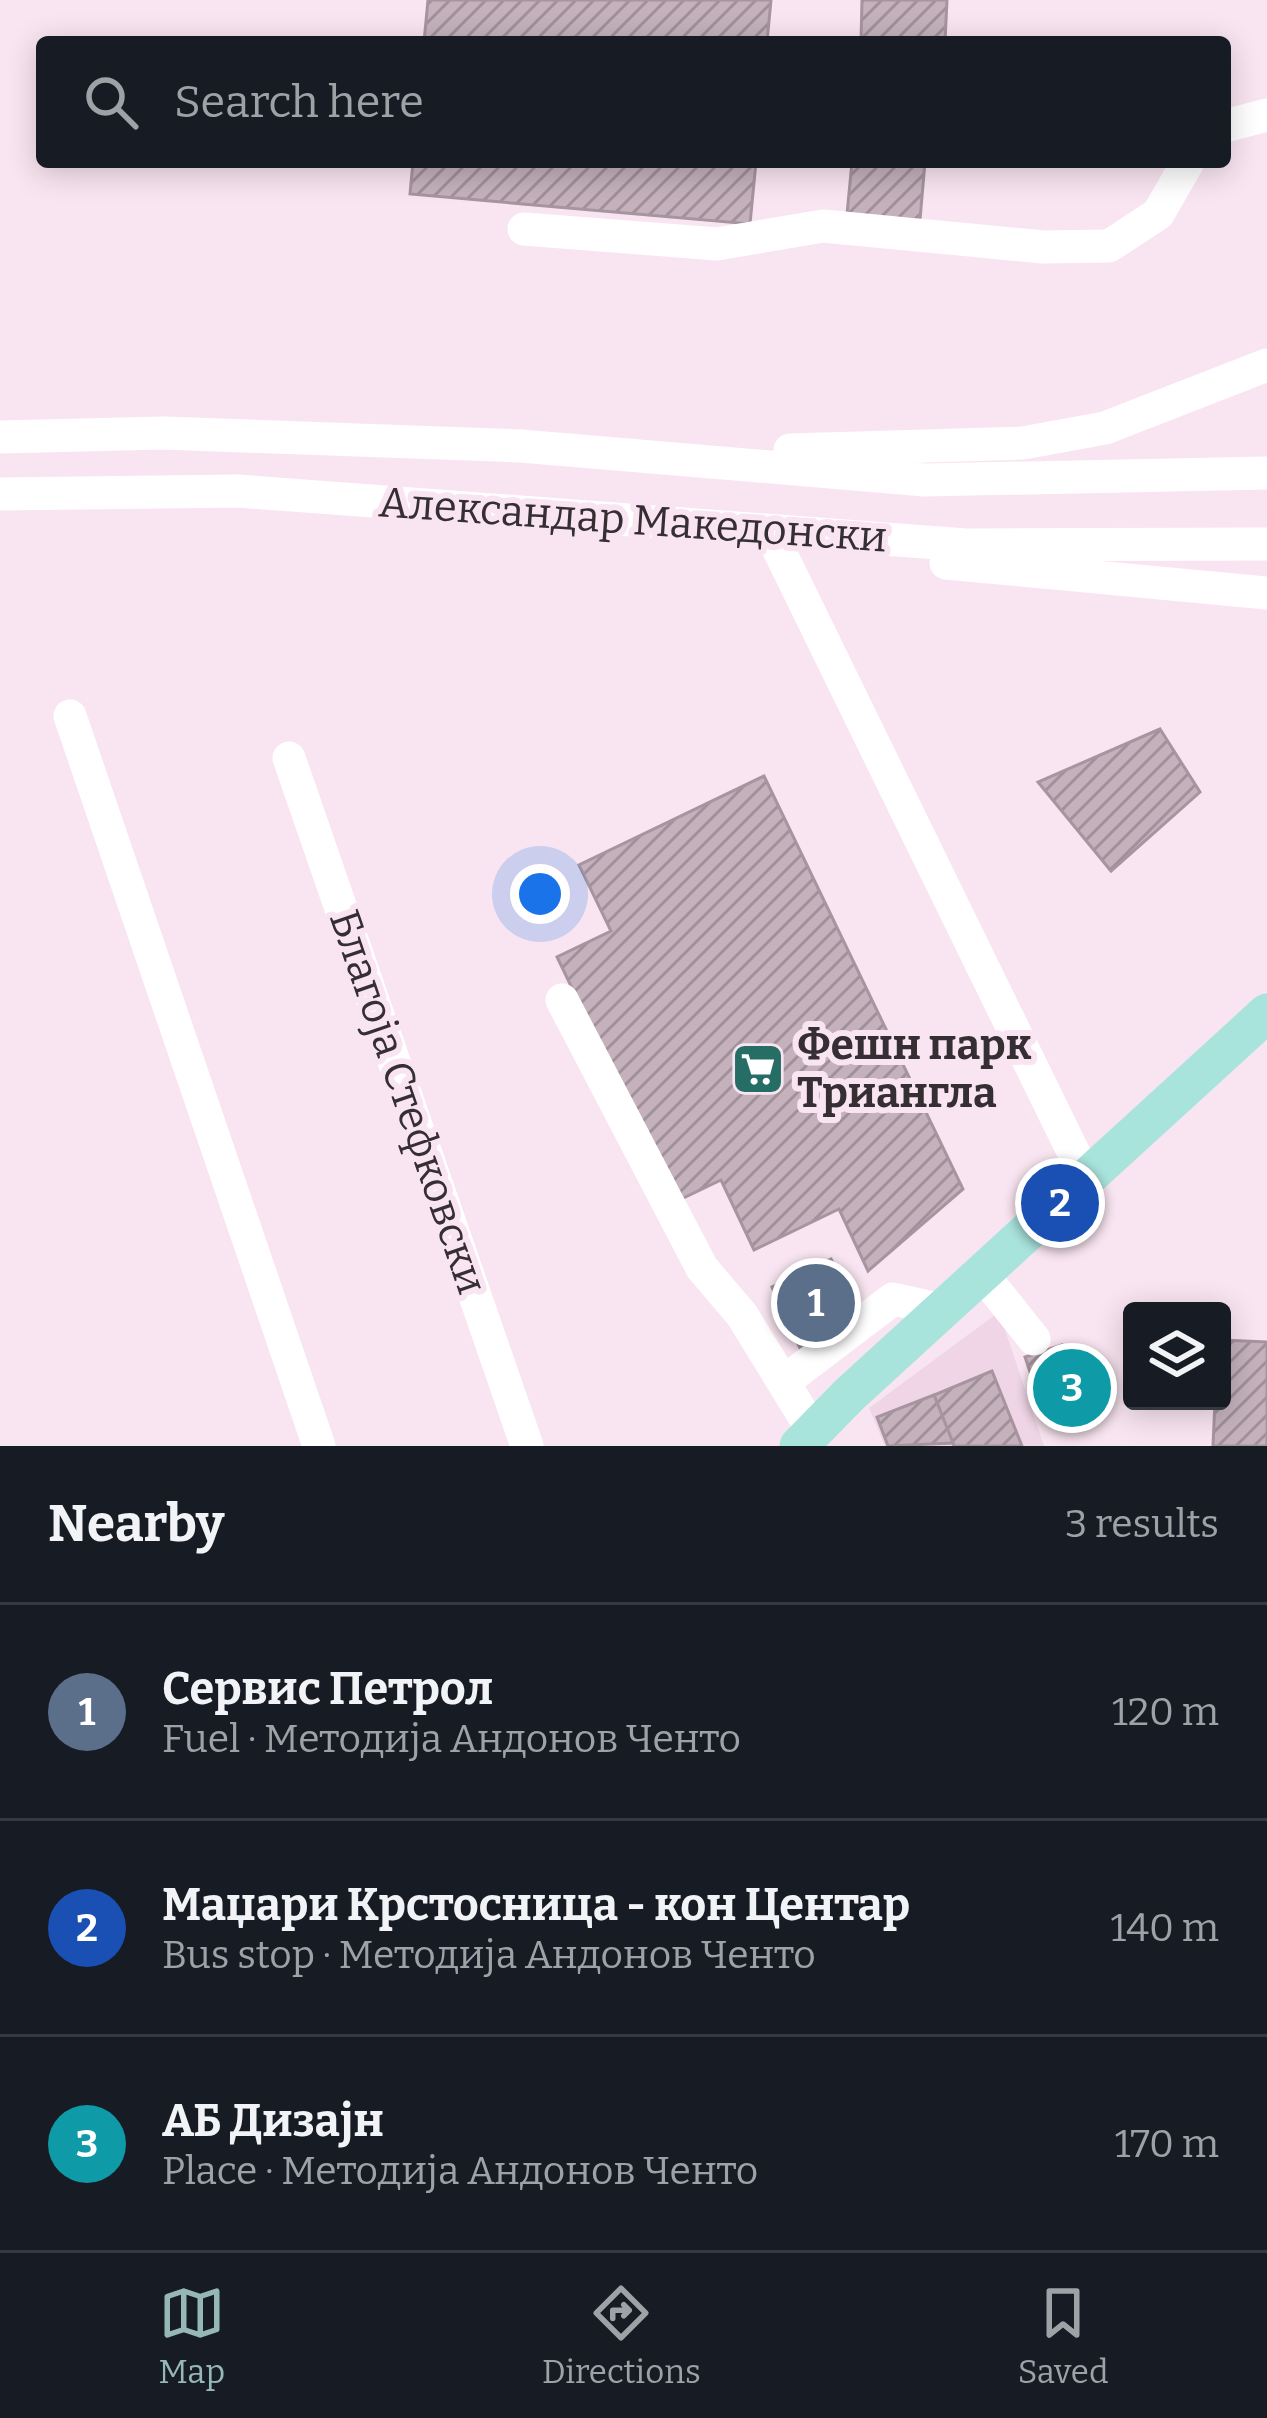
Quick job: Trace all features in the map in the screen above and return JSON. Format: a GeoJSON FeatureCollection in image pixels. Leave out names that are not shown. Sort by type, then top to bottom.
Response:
{"type":"FeatureCollection","features":[{"type":"Feature","properties":{"kind":"main road"},"geometry":{"type":"LineString","coordinates":[[767,1446],[807,1436],[1267,1013]]}},
{"type":"Feature","properties":{"kind":"street"},"geometry":{"type":"LineString","coordinates":[[1231,124],[1267,115]]}},
{"type":"Feature","properties":{"kind":"street"},"geometry":{"type":"LineString","coordinates":[[524,229],[717,244],[823,226],[1043,247],[1109,246],[1158,214],[1185,168]]}},
{"type":"Feature","properties":{"kind":"street"},"geometry":{"type":"LineString","coordinates":[[521,446],[739,452],[1023,443],[1105,428],[1267,365]]}},
{"type":"Feature","properties":{"kind":"street","name":"Александар Македонски"},"geometry":{"type":"LineString","coordinates":[[0,437],[163,433],[521,446],[926,480],[1267,473]]}},
{"type":"Feature","properties":{"kind":"street","name":"Александар Македонски"},"geometry":{"type":"LineString","coordinates":[[0,494],[238,491],[966,545],[1267,544]]}},
{"type":"Feature","properties":{"kind":"street"},"geometry":{"type":"LineString","coordinates":[[534,513],[1000,569],[1267,593]]}},
{"type":"Feature","properties":{"kind":"street"},"geometry":{"type":"LineString","coordinates":[[775,542],[1086,1178]]}},
{"type":"Feature","properties":{"kind":"street"},"geometry":{"type":"LineString","coordinates":[[70,716],[319,1446]]}},
{"type":"Feature","properties":{"kind":"street","name":"Благоја Стефковски"},"geometry":{"type":"LineString","coordinates":[[289,758],[527,1446]]}},
{"type":"Feature","properties":{"kind":"street"},"geometry":{"type":"LineString","coordinates":[[562,1000],[701,1268],[742,1315],[785,1381],[807,1436]]}},
{"type":"Feature","properties":{"kind":"street"},"geometry":{"type":"LineString","coordinates":[[982,1274],[1034,1339]]}},
{"type":"Feature","properties":{"kind":"street"},"geometry":{"type":"LineString","coordinates":[[785,1381],[893,1298],[943,1310]]}},
{"type":"Feature","properties":{"kind":"shaded area"},"geometry":{"type":"Polygon","coordinates":[[[999,1312],[1044,1446],[885,1446],[869,1408],[999,1312]]]}},
{"type":"Feature","properties":{"kind":"building"},"geometry":{"type":"Polygon","coordinates":[[[428,0],[771,0],[768,36],[425,36],[428,0]]]}},
{"type":"Feature","properties":{"kind":"building"},"geometry":{"type":"Polygon","coordinates":[[[862,0],[947,0],[945,36],[861,36],[862,0]]]}},
{"type":"Feature","properties":{"kind":"building"},"geometry":{"type":"Polygon","coordinates":[[[412,168],[755,168],[750,224],[410,194],[412,168]]]}},
{"type":"Feature","properties":{"kind":"building"},"geometry":{"type":"Polygon","coordinates":[[[851,168],[924,168],[920,220],[847,214],[851,168]]]}},
{"type":"Feature","properties":{"kind":"building"},"geometry":{"type":"Polygon","coordinates":[[[1160,729],[1200,792],[1111,871],[1038,782],[1160,729]]]}},
{"type":"Feature","properties":{"kind":"building","name":"Фешн парк Триангла"},"geometry":{"type":"Polygon","coordinates":[[[764,776],[963,1189],[868,1271],[839,1209],[754,1250],[721,1180],[675,1202],[557,957],[611,931],[579,865],[764,776]]]}},
{"type":"Feature","properties":{"kind":"building"},"geometry":{"type":"Polygon","coordinates":[[[831,1259],[860,1320],[800,1348],[772,1287],[831,1259]]]}},
{"type":"Feature","properties":{"kind":"building"},"geometry":{"type":"Polygon","coordinates":[[[1231,1340],[1267,1342],[1267,1446],[1213,1446],[1215,1410],[1231,1410],[1231,1340]]]}},
{"type":"Feature","properties":{"kind":"building"},"geometry":{"type":"Polygon","coordinates":[[[1062,1345],[1073,1378],[1101,1368],[1112,1398],[1046,1420],[1025,1357],[1062,1345]]]}},
{"type":"Feature","properties":{"kind":"building"},"geometry":{"type":"Polygon","coordinates":[[[992,1371],[1022,1446],[954,1446],[934,1395],[992,1371]]]}},
{"type":"Feature","properties":{"kind":"building"},"geometry":{"type":"Polygon","coordinates":[[[934,1395],[953,1443],[888,1446],[877,1417],[934,1395]]]}},
{"type":"Feature","properties":{"kind":"place","name":"Фешн парк Триангла"},"geometry":{"type":"Point","coordinates":[758,1069]}},
{"type":"Feature","properties":{"kind":"place","name":"Маџари Крстосница - кон Центар"},"geometry":{"type":"Point","coordinates":[1060,1203]}},
{"type":"Feature","properties":{"kind":"place","name":"Сервис Петрол"},"geometry":{"type":"Point","coordinates":[816,1303]}},
{"type":"Feature","properties":{"kind":"place","name":"АБ Дизајн"},"geometry":{"type":"Point","coordinates":[1072,1388]}}]}
